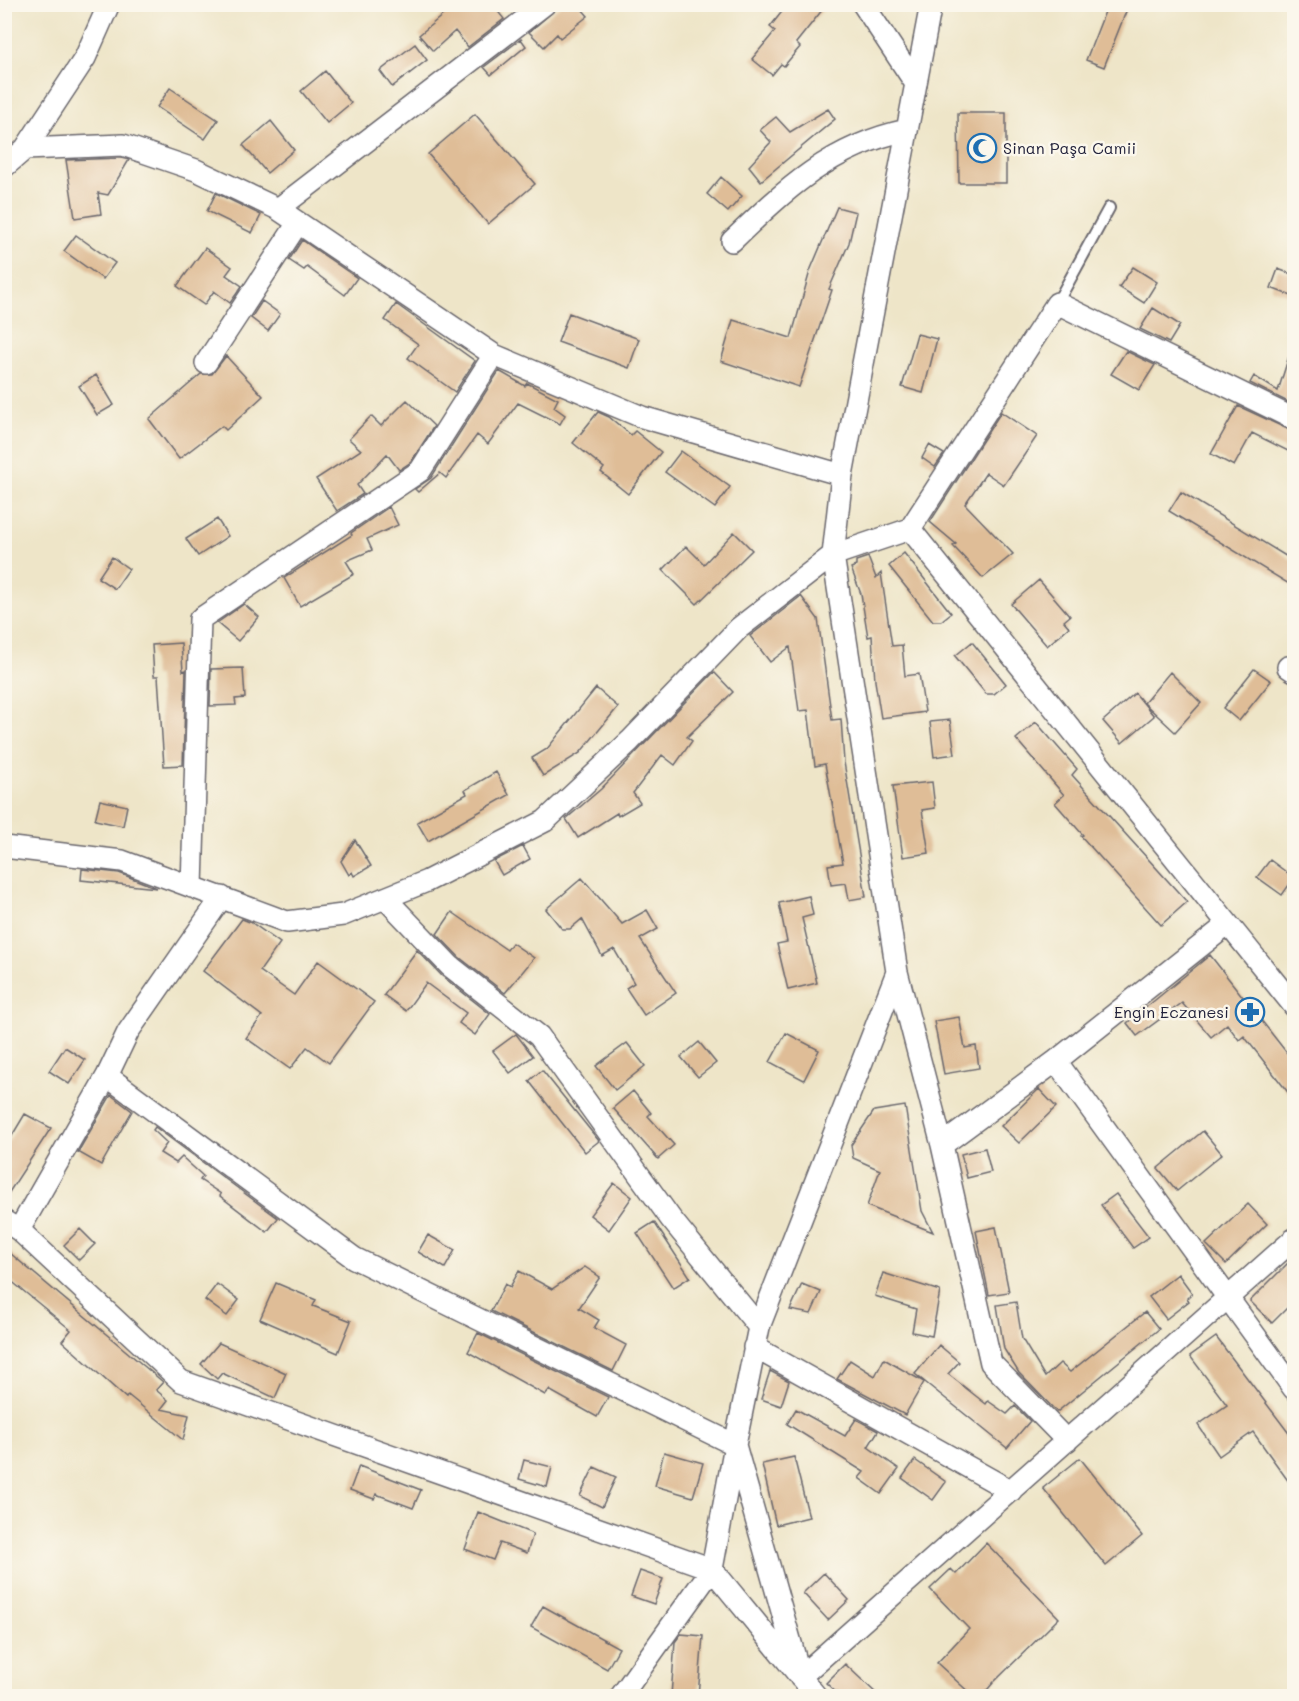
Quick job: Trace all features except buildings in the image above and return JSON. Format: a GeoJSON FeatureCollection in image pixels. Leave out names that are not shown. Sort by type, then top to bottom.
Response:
{"type":"FeatureCollection","features":[{"type":"Feature","properties":{"kind":"street"},"geometry":{"type":"LineString","coordinates":[[4,167],[25,149],[86,58],[109,4]]}},
{"type":"Feature","properties":{"kind":"street"},"geometry":{"type":"LineString","coordinates":[[278,209],[545,4]]}},
{"type":"Feature","properties":{"kind":"street"},"geometry":{"type":"LineString","coordinates":[[863,4],[916,84]]}},
{"type":"Feature","properties":{"kind":"street"},"geometry":{"type":"LineString","coordinates":[[931,4],[842,475],[832,555],[897,972],[942,1146],[991,1363],[1067,1441]]}},
{"type":"Feature","properties":{"kind":"street"},"geometry":{"type":"LineString","coordinates":[[732,241],[818,166],[856,144],[907,130]]}},
{"type":"Feature","properties":{"kind":"street"},"geometry":{"type":"LineString","coordinates":[[25,149],[123,145],[196,170],[278,209],[494,355],[642,417],[842,475]]}},
{"type":"Feature","properties":{"kind":"street"},"geometry":{"type":"LineString","coordinates":[[206,363],[298,223]]}},
{"type":"Feature","properties":{"kind":"street"},"geometry":{"type":"LineString","coordinates":[[4,847],[122,861],[287,922],[343,915],[427,881],[545,821],[630,741],[739,628],[832,555],[910,528],[1058,303],[1294,419]]}},
{"type":"Feature","properties":{"kind":"street"},"geometry":{"type":"LineString","coordinates":[[192,887],[200,619],[420,471],[494,355]]}},
{"type":"Feature","properties":{"kind":"street"},"geometry":{"type":"LineString","coordinates":[[910,528],[1294,1006]]}},
{"type":"Feature","properties":{"kind":"street"},"geometry":{"type":"LineString","coordinates":[[222,897],[128,1032],[107,1076],[12,1226],[181,1381],[712,1569],[816,1696]]}},
{"type":"Feature","properties":{"kind":"street"},"geometry":{"type":"LineString","coordinates":[[385,898],[450,966],[539,1036],[757,1337],[1011,1491]]}},
{"type":"Feature","properties":{"kind":"street"},"geometry":{"type":"LineString","coordinates":[[942,1146],[1056,1061],[1227,925]]}},
{"type":"Feature","properties":{"kind":"street"},"geometry":{"type":"LineString","coordinates":[[621,1696],[712,1569],[757,1337],[897,972]]}},
{"type":"Feature","properties":{"kind":"street"},"geometry":{"type":"LineString","coordinates":[[1056,1061],[1230,1297],[1294,1389]]}},
{"type":"Feature","properties":{"kind":"street"},"geometry":{"type":"LineString","coordinates":[[107,1076],[354,1258],[735,1445],[800,1677]]}},
{"type":"Feature","properties":{"kind":"street"},"geometry":{"type":"LineString","coordinates":[[800,1677],[1294,1239]]}},
{"type":"Feature","properties":{"kind":"lane"},"geometry":{"type":"LineString","coordinates":[[1058,303],[1109,208]]}},
{"type":"Feature","properties":{"kind":"place","name":"Sinan Paşa Camii"},"geometry":{"type":"Point","coordinates":[982,148]}},
{"type":"Feature","properties":{"kind":"place","name":"Engin Eczanesi"},"geometry":{"type":"Point","coordinates":[1250,1012]}}]}
